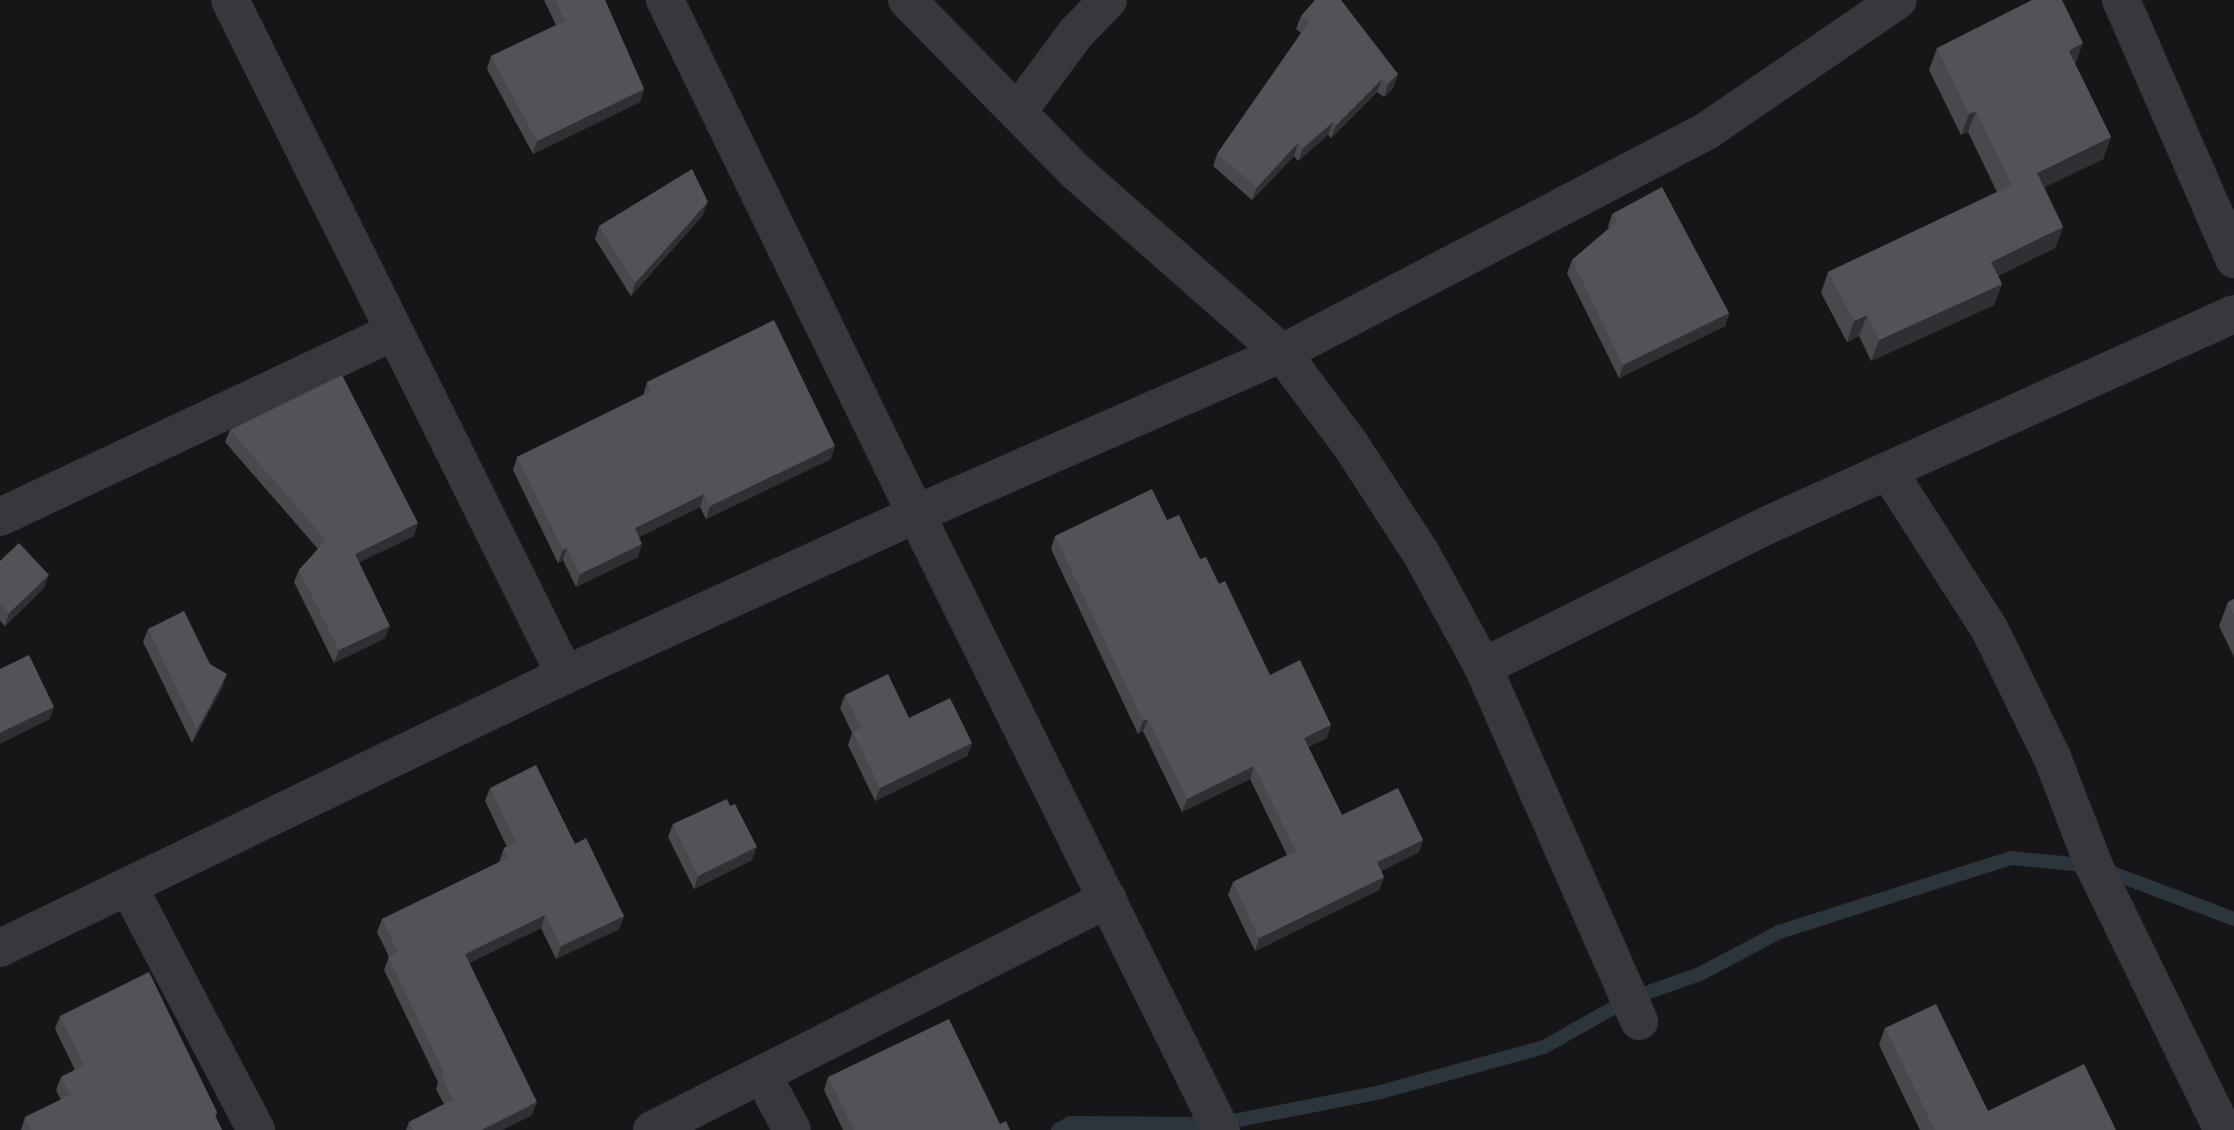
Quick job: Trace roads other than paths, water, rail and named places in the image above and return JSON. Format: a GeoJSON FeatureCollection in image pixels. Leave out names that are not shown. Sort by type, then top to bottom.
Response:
{"type":"FeatureCollection","features":[{"type":"Feature","properties":{"kind":"street"},"geometry":{"type":"LineString","coordinates":[[230,0],[565,675]]}},
{"type":"Feature","properties":{"kind":"street"},"geometry":{"type":"LineString","coordinates":[[665,0],[1221,1130]]}},
{"type":"Feature","properties":{"kind":"street"},"geometry":{"type":"LineString","coordinates":[[907,0],[1019,110],[1075,171],[1282,353],[1350,444],[1415,544],[1483,667],[1639,1021]]}},
{"type":"Feature","properties":{"kind":"street"},"geometry":{"type":"LineString","coordinates":[[1019,110],[1076,33],[1108,0]]}},
{"type":"Feature","properties":{"kind":"street"},"geometry":{"type":"LineString","coordinates":[[0,948],[565,675],[916,514],[1282,353],[1708,130],[1898,0]]}},
{"type":"Feature","properties":{"kind":"street"},"geometry":{"type":"LineString","coordinates":[[2121,0],[2234,259]]}},
{"type":"Feature","properties":{"kind":"street"},"geometry":{"type":"LineString","coordinates":[[1483,667],[1770,524],[2234,314]]}},
{"type":"Feature","properties":{"kind":"street"},"geometry":{"type":"LineString","coordinates":[[0,517],[393,332]]}},
{"type":"Feature","properties":{"kind":"street"},"geometry":{"type":"LineString","coordinates":[[1888,471],[1990,630],[2052,757],[2094,866],[2223,1130]]}},
{"type":"Feature","properties":{"kind":"street"},"geometry":{"type":"LineString","coordinates":[[128,886],[256,1130]]}},
{"type":"Feature","properties":{"kind":"street"},"geometry":{"type":"LineString","coordinates":[[652,1130],[1108,899]]}},
{"type":"Feature","properties":{"kind":"street"},"geometry":{"type":"LineString","coordinates":[[763,1076],[792,1130]]}},
{"type":"Feature","properties":{"kind":"waterway"},"geometry":{"type":"LineString","coordinates":[[1058,1130],[1070,1123],[1218,1124],[1381,1092],[1544,1047],[1629,999],[1700,974],[1779,932],[2011,858],[2094,866],[2234,919]]}}]}
